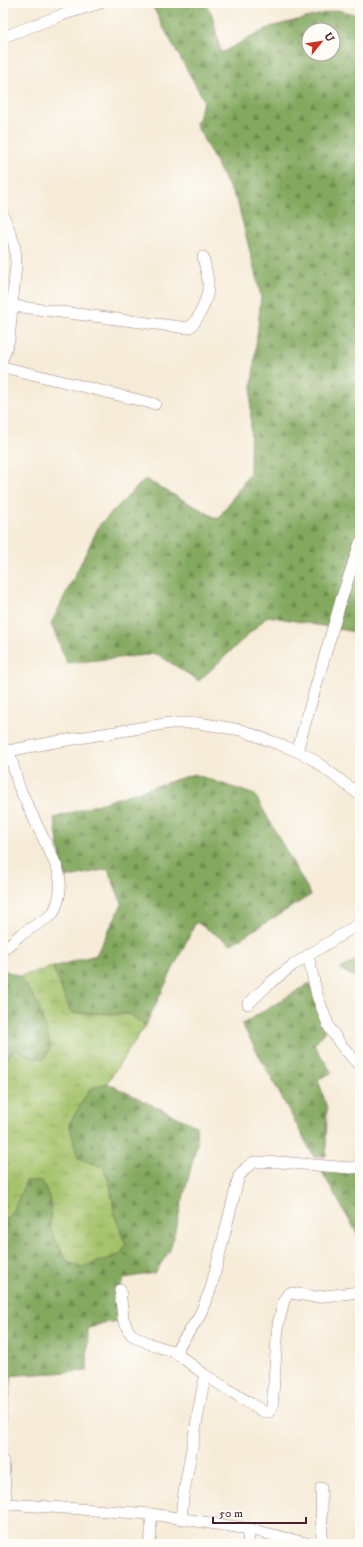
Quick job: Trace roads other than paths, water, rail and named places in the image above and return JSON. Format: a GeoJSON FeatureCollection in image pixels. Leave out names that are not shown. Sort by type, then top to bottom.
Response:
{"type":"FeatureCollection","features":[{"type":"Feature","properties":{"kind":"street"},"geometry":{"type":"LineString","coordinates":[[3,37],[62,15],[100,3]]}},
{"type":"Feature","properties":{"kind":"street"},"geometry":{"type":"LineString","coordinates":[[3,216],[15,248],[16,264],[9,340],[3,357]]}},
{"type":"Feature","properties":{"kind":"street"},"geometry":{"type":"LineString","coordinates":[[12,306],[188,328],[196,322],[208,289],[208,280],[203,257]]}},
{"type":"Feature","properties":{"kind":"street"},"geometry":{"type":"LineString","coordinates":[[3,367],[155,404]]}},
{"type":"Feature","properties":{"kind":"street"},"geometry":{"type":"LineString","coordinates":[[297,751],[340,604],[360,544]]}},
{"type":"Feature","properties":{"kind":"street"},"geometry":{"type":"LineString","coordinates":[[3,950],[20,935],[52,915],[61,887],[60,874],[18,787],[6,752],[49,743],[170,723],[199,723],[226,726],[241,730],[297,751],[311,758],[360,795]]}},
{"type":"Feature","properties":{"kind":"street"},"geometry":{"type":"LineString","coordinates":[[248,1004],[270,983],[308,955],[360,923]]}},
{"type":"Feature","properties":{"kind":"street"},"geometry":{"type":"LineString","coordinates":[[308,955],[317,995],[329,1027],[341,1045],[360,1066]]}},
{"type":"Feature","properties":{"kind":"street"},"geometry":{"type":"LineString","coordinates":[[175,1352],[199,1317],[211,1288],[239,1176],[246,1168],[254,1162],[279,1162],[350,1168],[360,1167]]}},
{"type":"Feature","properties":{"kind":"street"},"geometry":{"type":"LineString","coordinates":[[120,1290],[123,1318],[132,1335],[150,1344],[175,1352],[205,1375],[264,1412],[269,1412],[272,1406],[278,1325],[284,1300],[288,1294],[291,1293],[316,1297],[360,1292]]}},
{"type":"Feature","properties":{"kind":"street"},"geometry":{"type":"LineString","coordinates":[[181,1518],[182,1498],[205,1375]]}},
{"type":"Feature","properties":{"kind":"street"},"geometry":{"type":"LineString","coordinates":[[3,1461],[7,1504],[151,1514],[249,1529],[310,1544]]}},
{"type":"Feature","properties":{"kind":"street"},"geometry":{"type":"LineString","coordinates":[[321,1488],[322,1544]]}},
{"type":"Feature","properties":{"kind":"street"},"geometry":{"type":"LineString","coordinates":[[149,1544],[151,1536],[151,1514]]}},
{"type":"Feature","properties":{"kind":"street"},"geometry":{"type":"LineString","coordinates":[[248,1544],[249,1529]]}}]}
